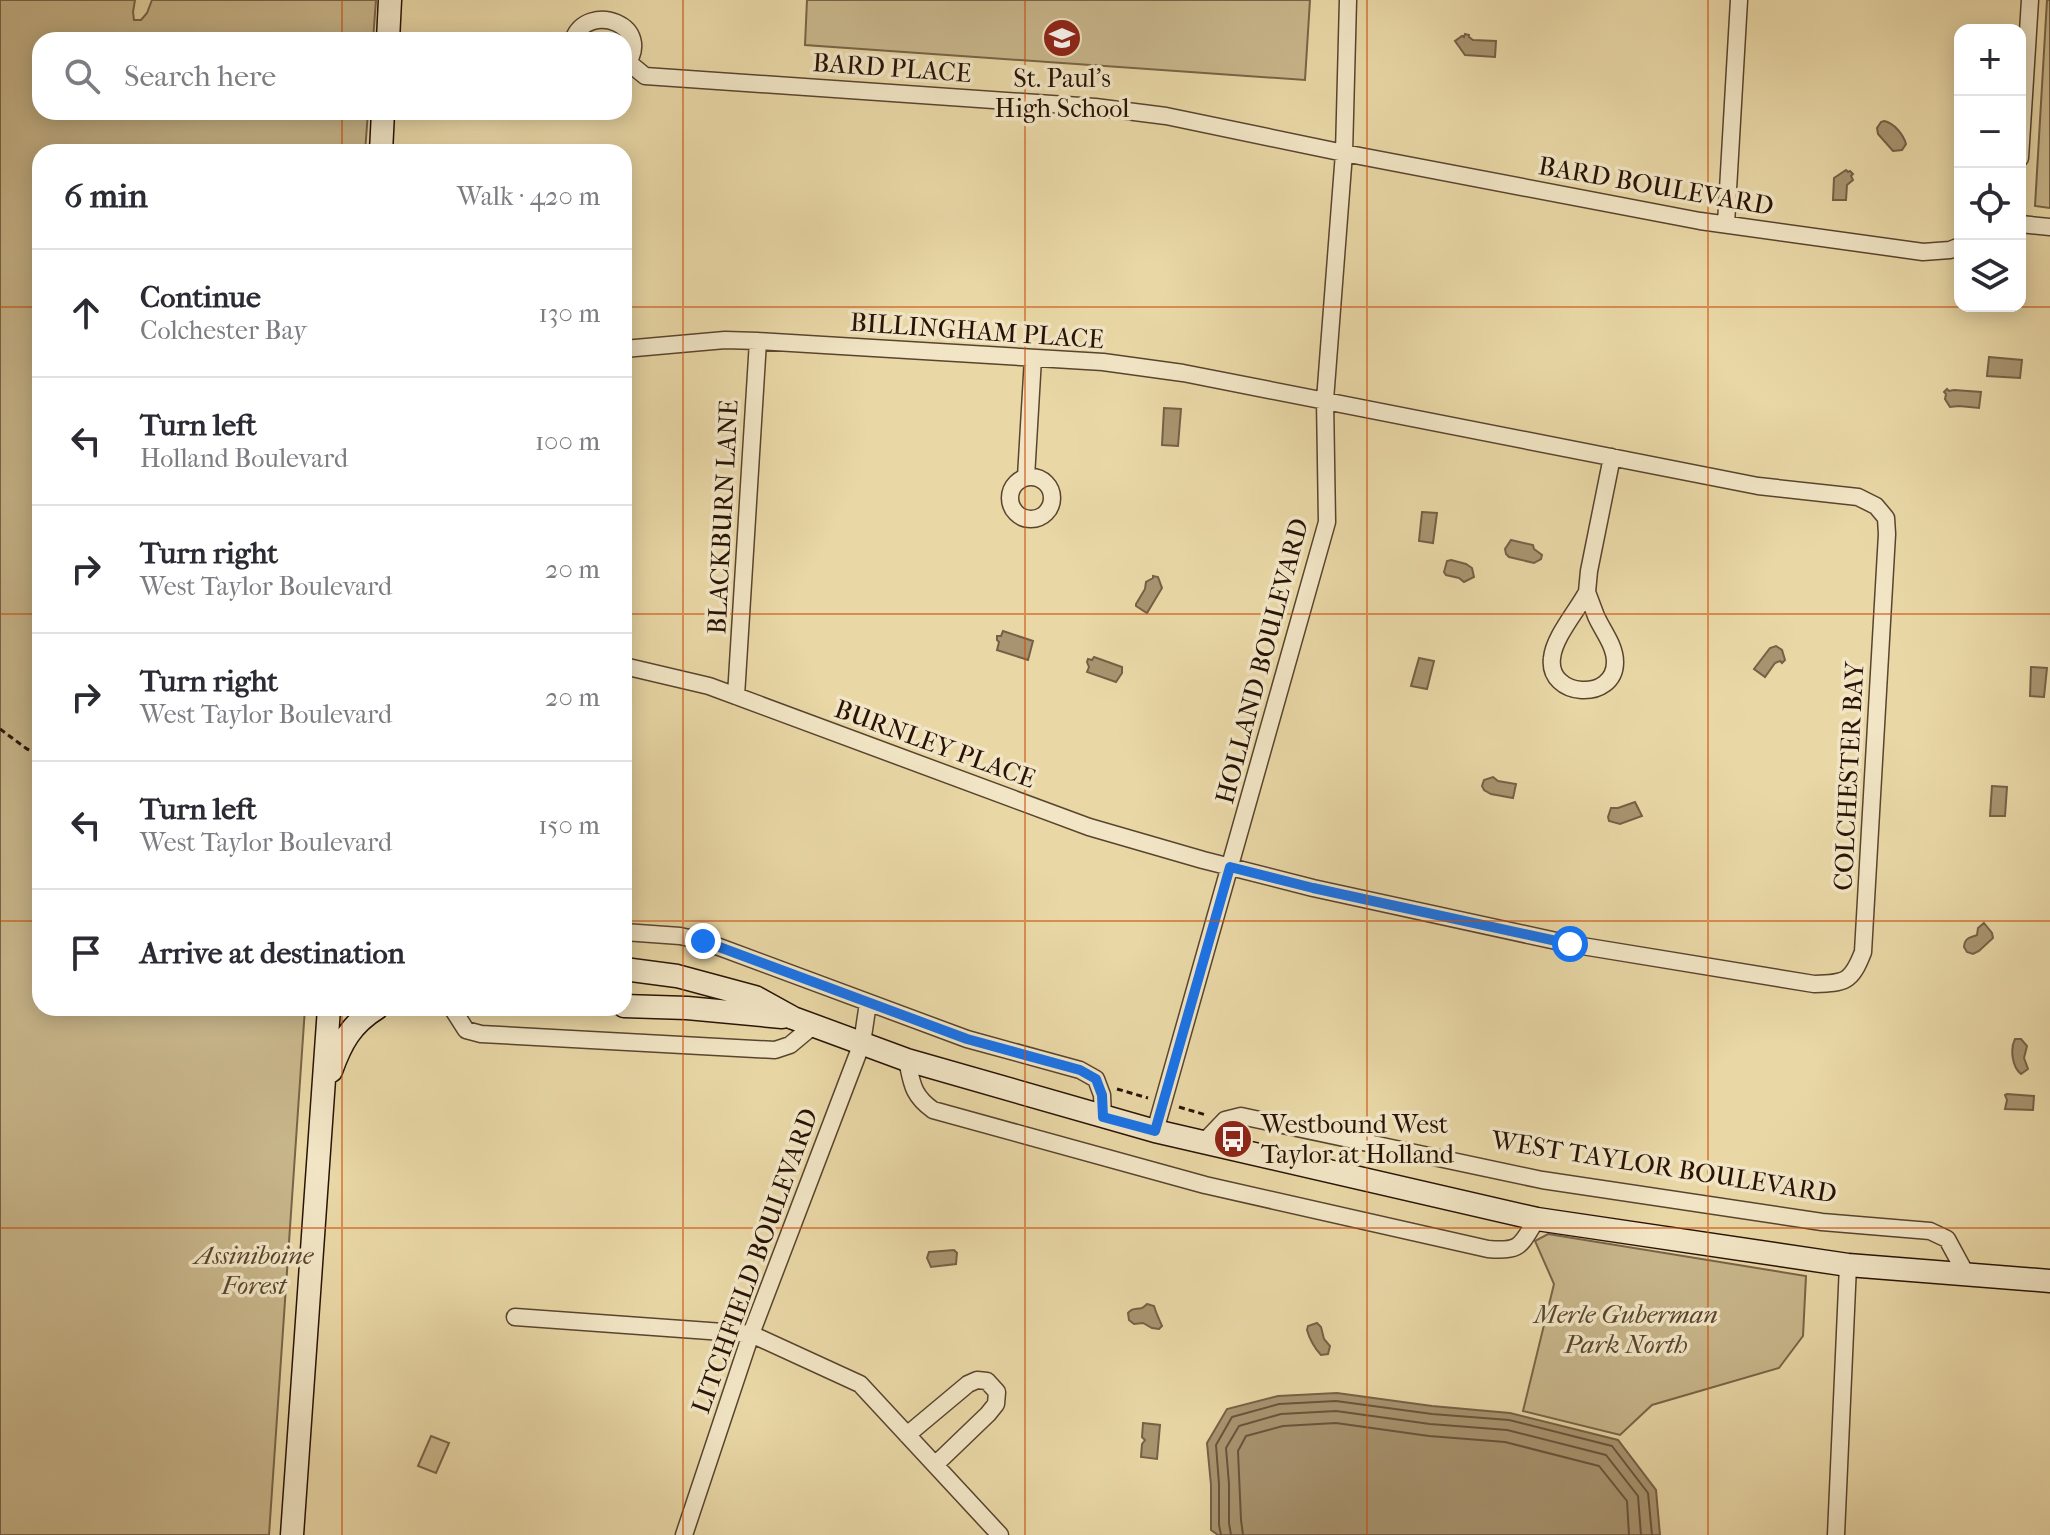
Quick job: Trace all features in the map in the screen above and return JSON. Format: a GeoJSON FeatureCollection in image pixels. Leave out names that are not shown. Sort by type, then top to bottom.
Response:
{"type":"FeatureCollection","features":[{"type":"Feature","properties":{"kind":"street"},"geometry":{"type":"LineString","coordinates":[[388,32],[390,0]]}},
{"type":"Feature","properties":{"kind":"street","name":"HOLLAND BOULEVARD"},"geometry":{"type":"LineString","coordinates":[[1155,1131],[1327,522],[1325,400],[1344,153],[1348,0]]}},
{"type":"Feature","properties":{"kind":"street"},"geometry":{"type":"LineString","coordinates":[[1726,224],[1739,0]]}},
{"type":"Feature","properties":{"kind":"street"},"geometry":{"type":"LineString","coordinates":[[2024,96],[2030,0]]}},
{"type":"Feature","properties":{"kind":"street","name":"BARD PLACE"},"geometry":{"type":"LineString","coordinates":[[575,32],[589,18],[599,15],[620,20],[631,32]]}},
{"type":"Feature","properties":{"kind":"street","name":"BARD PLACE"},"geometry":{"type":"LineString","coordinates":[[632,68],[645,76],[1095,107],[1166,116],[1344,153]]}},
{"type":"Feature","properties":{"kind":"street"},"geometry":{"type":"LineString","coordinates":[[381,144],[383,120]]}},
{"type":"Feature","properties":{"kind":"street","name":"BARD BOULEVARD"},"geometry":{"type":"LineString","coordinates":[[1344,153],[1726,224],[1923,252],[1954,248]]}},
{"type":"Feature","properties":{"kind":"street"},"geometry":{"type":"LineString","coordinates":[[2026,225],[2050,227]]}},
{"type":"Feature","properties":{"kind":"street","name":"BILLINGHAM PLACE"},"geometry":{"type":"LineString","coordinates":[[632,348],[725,340],[1103,362],[1183,373],[1325,400]]}},
{"type":"Feature","properties":{"kind":"street","name":"BLACKBURN LANE"},"geometry":{"type":"LineString","coordinates":[[736,696],[758,341]]}},
{"type":"Feature","properties":{"kind":"street"},"geometry":{"type":"LineString","coordinates":[[1026,477],[1033,358]]}},
{"type":"Feature","properties":{"kind":"street","name":"COLCHESTER BAY"},"geometry":{"type":"LineString","coordinates":[[1230,867],[1570,944],[1814,984],[1840,983],[1856,970],[1863,952],[1886,549],[1886,518],[1876,506],[1858,497],[1758,486],[1325,400]]}},
{"type":"Feature","properties":{"kind":"street"},"geometry":{"type":"LineString","coordinates":[[1587,592],[1610,641],[1615,663],[1605,684],[1580,691],[1559,680],[1552,670],[1551,659],[1587,592],[1612,457]]}},
{"type":"Feature","properties":{"kind":"street","name":"BURNLEY PLACE"},"geometry":{"type":"LineString","coordinates":[[632,668],[709,686],[1089,827],[1230,867]]}},
{"type":"Feature","properties":{"kind":"street"},"geometry":{"type":"LineString","coordinates":[[632,933],[703,941],[967,1039],[1080,1070],[1096,1079],[1102,1095],[1103,1117]]}},
{"type":"Feature","properties":{"kind":"street"},"geometry":{"type":"LineString","coordinates":[[632,970],[677,976],[755,997],[804,1022],[907,1060],[1103,1117],[1203,1143],[1537,1219],[1848,1265],[2050,1281]]}},
{"type":"Feature","properties":{"kind":"street","name":"LITCHFIELD BOULEVARD"},"geometry":{"type":"LineString","coordinates":[[684,1535],[751,1334],[862,1043],[868,1003]]}},
{"type":"Feature","properties":{"kind":"street"},"geometry":{"type":"LineString","coordinates":[[632,1006],[687,1008],[804,1022]]}},
{"type":"Feature","properties":{"kind":"street"},"geometry":{"type":"LineString","coordinates":[[292,1535],[328,1016]]}},
{"type":"Feature","properties":{"kind":"street"},"geometry":{"type":"LineString","coordinates":[[323,1095],[344,1038],[365,1016]]}},
{"type":"Feature","properties":{"kind":"street"},"geometry":{"type":"LineString","coordinates":[[457,1016],[466,1030],[481,1034],[775,1050],[790,1045],[804,1022]]}},
{"type":"Feature","properties":{"kind":"street"},"geometry":{"type":"LineString","coordinates":[[907,1060],[916,1094],[933,1110],[1205,1185],[1498,1250],[1508,1251],[1519,1245],[1537,1219]]}},
{"type":"Feature","properties":{"kind":"street","name":"WEST TAYLOR BOULEVARD"},"geometry":{"type":"LineString","coordinates":[[1203,1143],[1225,1120],[1241,1116],[1542,1180],[1822,1222],[1930,1231],[1947,1239],[1966,1274]]}},
{"type":"Feature","properties":{"kind":"street"},"geometry":{"type":"LineString","coordinates":[[1836,1535],[1848,1265]]}},
{"type":"Feature","properties":{"kind":"street"},"geometry":{"type":"LineString","coordinates":[[515,1317],[751,1334],[860,1384],[1000,1535]]}},
{"type":"Feature","properties":{"kind":"street"},"geometry":{"type":"LineString","coordinates":[[907,1435],[968,1384],[977,1380],[987,1381],[997,1392],[996,1404],[936,1464]]}},
{"type":"Feature","properties":{"kind":"path"},"geometry":{"type":"LineString","coordinates":[[0,729],[32,751]]}},
{"type":"Feature","properties":{"kind":"green space","name":"Assiniboine Forest"},"geometry":{"type":"Polygon","coordinates":[[[0,0],[135,0],[134,20],[141,20],[152,0],[376,0],[374,32],[32,32],[32,120],[367,120],[366,144],[32,144],[32,1016],[304,1016],[269,1535],[0,1535],[0,0]]]}},
{"type":"Feature","properties":{"kind":"green space"},"geometry":{"type":"Polygon","coordinates":[[[807,0],[1310,0],[1305,80],[805,45],[807,0]]]}},
{"type":"Feature","properties":{"kind":"green space"},"geometry":{"type":"Polygon","coordinates":[[[2047,0],[2050,0],[2050,208],[2035,206],[2047,0]]]}},
{"type":"Feature","properties":{"kind":"green space","name":"Merle Guberman Park North"},"geometry":{"type":"Polygon","coordinates":[[[1548,1234],[1806,1276],[1803,1336],[1779,1368],[1652,1405],[1620,1435],[1523,1411],[1554,1284],[1535,1241],[1548,1234]]]}},
{"type":"Feature","properties":{"kind":"green space"},"geometry":{"type":"Polygon","coordinates":[[[431,1436],[449,1443],[436,1473],[418,1466],[431,1436]]]}},
{"type":"Feature","properties":{"kind":"water"},"geometry":{"type":"Polygon","coordinates":[[[1465,34],[1473,40],[1496,41],[1495,57],[1465,55],[1455,41],[1465,34]]]}},
{"type":"Feature","properties":{"kind":"water"},"geometry":{"type":"Polygon","coordinates":[[[1884,121],[1903,136],[1906,144],[1902,150],[1893,151],[1878,134],[1877,128],[1884,121]]]}},
{"type":"Feature","properties":{"kind":"water"},"geometry":{"type":"Polygon","coordinates":[[[1846,170],[1853,174],[1853,180],[1847,185],[1846,200],[1833,200],[1834,178],[1846,170]]]}},
{"type":"Feature","properties":{"kind":"water"},"geometry":{"type":"Polygon","coordinates":[[[1989,357],[2022,360],[2020,378],[1987,376],[1989,357]]]}},
{"type":"Feature","properties":{"kind":"water"},"geometry":{"type":"Polygon","coordinates":[[[1947,389],[1981,392],[1979,408],[1950,407],[1945,399],[1947,389]]]}},
{"type":"Feature","properties":{"kind":"water"},"geometry":{"type":"Polygon","coordinates":[[[1164,408],[1181,409],[1178,446],[1162,445],[1164,408]]]}},
{"type":"Feature","properties":{"kind":"water"},"geometry":{"type":"Polygon","coordinates":[[[1422,512],[1437,513],[1433,543],[1419,541],[1422,512]]]}},
{"type":"Feature","properties":{"kind":"water"},"geometry":{"type":"Polygon","coordinates":[[[1511,540],[1533,545],[1542,555],[1541,559],[1534,563],[1509,557],[1505,549],[1511,540]]]}},
{"type":"Feature","properties":{"kind":"water"},"geometry":{"type":"Polygon","coordinates":[[[1447,561],[1472,568],[1474,577],[1464,582],[1446,575],[1447,561]]]}},
{"type":"Feature","properties":{"kind":"water"},"geometry":{"type":"Polygon","coordinates":[[[1153,576],[1158,577],[1162,588],[1147,613],[1136,604],[1146,582],[1153,576]]]}},
{"type":"Feature","properties":{"kind":"water"},"geometry":{"type":"Polygon","coordinates":[[[1003,631],[1033,641],[1028,660],[997,650],[997,636],[1001,636],[1003,631]]]}},
{"type":"Feature","properties":{"kind":"water"},"geometry":{"type":"Polygon","coordinates":[[[1776,646],[1782,650],[1785,660],[1775,663],[1765,677],[1754,669],[1770,648],[1776,646]]]}},
{"type":"Feature","properties":{"kind":"water"},"geometry":{"type":"Polygon","coordinates":[[[1094,657],[1122,667],[1116,682],[1087,672],[1088,659],[1094,657]]]}},
{"type":"Feature","properties":{"kind":"water"},"geometry":{"type":"Polygon","coordinates":[[[1419,658],[1434,661],[1427,689],[1411,686],[1419,658]]]}},
{"type":"Feature","properties":{"kind":"water"},"geometry":{"type":"Polygon","coordinates":[[[2031,667],[2047,668],[2044,697],[2030,696],[2031,667]]]}},
{"type":"Feature","properties":{"kind":"water"},"geometry":{"type":"Polygon","coordinates":[[[1493,777],[1516,784],[1513,798],[1484,790],[1484,780],[1493,777]]]}},
{"type":"Feature","properties":{"kind":"water"},"geometry":{"type":"Polygon","coordinates":[[[1992,786],[2007,787],[2005,816],[1990,816],[1992,786]]]}},
{"type":"Feature","properties":{"kind":"water"},"geometry":{"type":"Polygon","coordinates":[[[1635,802],[1642,816],[1620,824],[1609,821],[1611,808],[1635,802]]]}},
{"type":"Feature","properties":{"kind":"water"},"geometry":{"type":"Polygon","coordinates":[[[1984,923],[1993,938],[1979,951],[1973,954],[1967,952],[1965,941],[1977,935],[1978,928],[1984,923]]]}},
{"type":"Feature","properties":{"kind":"water"},"geometry":{"type":"Polygon","coordinates":[[[2015,1039],[2021,1039],[2027,1046],[2024,1058],[2028,1069],[2021,1074],[2013,1058],[2015,1039]]]}},
{"type":"Feature","properties":{"kind":"water"},"geometry":{"type":"Polygon","coordinates":[[[2007,1094],[2034,1096],[2033,1110],[2005,1109],[2007,1094]]]}},
{"type":"Feature","properties":{"kind":"water"},"geometry":{"type":"Polygon","coordinates":[[[954,1250],[957,1253],[956,1264],[931,1267],[927,1258],[929,1252],[954,1250]]]}},
{"type":"Feature","properties":{"kind":"water"},"geometry":{"type":"Polygon","coordinates":[[[1147,1304],[1154,1306],[1162,1326],[1159,1329],[1129,1320],[1130,1311],[1147,1304]]]}},
{"type":"Feature","properties":{"kind":"water"},"geometry":{"type":"Polygon","coordinates":[[[1317,1323],[1330,1346],[1328,1354],[1321,1355],[1308,1333],[1308,1326],[1317,1323]]]}},
{"type":"Feature","properties":{"kind":"water"},"geometry":{"type":"Polygon","coordinates":[[[1337,1393],[1510,1413],[1618,1440],[1656,1490],[1660,1535],[1218,1535],[1211,1530],[1207,1443],[1227,1409],[1278,1396],[1337,1393]]]}},
{"type":"Feature","properties":{"kind":"water"},"geometry":{"type":"Polygon","coordinates":[[[1143,1423],[1160,1425],[1157,1459],[1141,1457],[1145,1440],[1142,1437],[1143,1423]]]}},
{"type":"Feature","properties":{"kind":"place","name":"St. Paul's High School"},"geometry":{"type":"Point","coordinates":[1062,38]}},
{"type":"Feature","properties":{"kind":"place","name":"Westbound West Taylor at Holland"},"geometry":{"type":"Point","coordinates":[1233,1139]}},
{"type":"Feature","properties":{"kind":"route"},"geometry":{"type":"LineString","coordinates":[[703,941],[967,1039],[1080,1070],[1096,1079],[1102,1095],[1103,1117],[1155,1131],[1230,867],[1570,944]]}}]}
